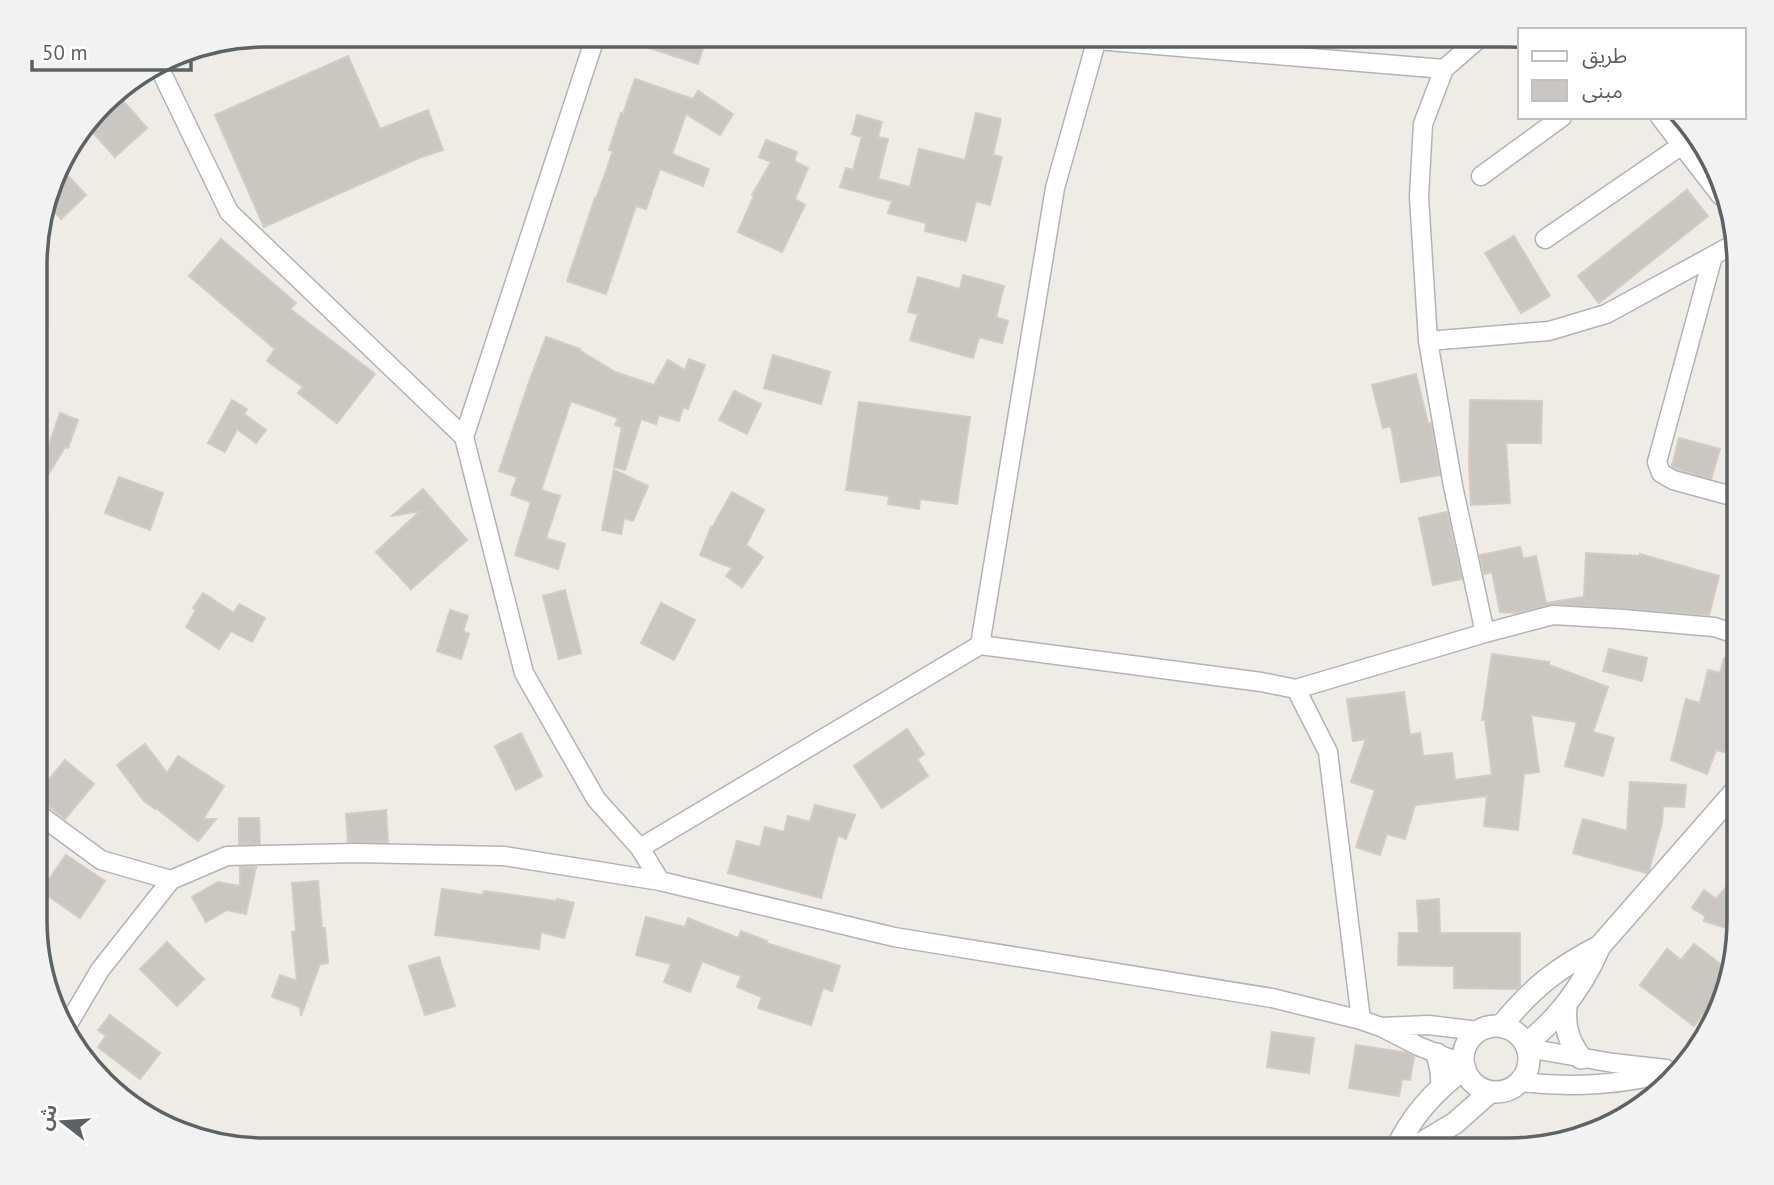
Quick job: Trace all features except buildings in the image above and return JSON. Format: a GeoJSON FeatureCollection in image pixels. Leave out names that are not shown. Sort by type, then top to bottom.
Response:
{"type":"FeatureCollection","features":[{"type":"Feature","properties":{"kind":"street"},"geometry":{"type":"LineString","coordinates":[[464,437],[592,47]]}},
{"type":"Feature","properties":{"kind":"street"},"geometry":{"type":"LineString","coordinates":[[980,645],[1055,188],[1094,47]]}},
{"type":"Feature","properties":{"kind":"street"},"geometry":{"type":"LineString","coordinates":[[1198,47],[1444,69]]}},
{"type":"Feature","properties":{"kind":"street"},"geometry":{"type":"LineString","coordinates":[[1469,47],[1444,69],[1423,124],[1419,197],[1428,341],[1453,486],[1485,633]]}},
{"type":"Feature","properties":{"kind":"street"},"geometry":{"type":"LineString","coordinates":[[162,73],[229,212],[464,437],[524,673],[596,799],[640,848],[660,881]]}},
{"type":"Feature","properties":{"kind":"street"},"geometry":{"type":"LineString","coordinates":[[1481,176],[1559,119]]}},
{"type":"Feature","properties":{"kind":"street"},"geometry":{"type":"LineString","coordinates":[[1662,119],[1710,181]]}},
{"type":"Feature","properties":{"kind":"street"},"geometry":{"type":"LineString","coordinates":[[1545,239],[1682,145]]}},
{"type":"Feature","properties":{"kind":"street"},"geometry":{"type":"LineString","coordinates":[[1428,341],[1549,331],[1606,313],[1726,249]]}},
{"type":"Feature","properties":{"kind":"street"},"geometry":{"type":"LineString","coordinates":[[1713,256],[1657,462],[1661,473],[1673,480],[1726,495]]}},
{"type":"Feature","properties":{"kind":"street"},"geometry":{"type":"LineString","coordinates":[[640,848],[980,645],[1261,682],[1296,689],[1553,615],[1714,627],[1726,631]]}},
{"type":"Feature","properties":{"kind":"street"},"geometry":{"type":"LineString","coordinates":[[1296,689],[1328,752],[1361,1020]]}},
{"type":"Feature","properties":{"kind":"street"},"geometry":{"type":"LineString","coordinates":[[1527,1046],[1566,1007],[1591,968],[1600,947],[1726,801]]}},
{"type":"Feature","properties":{"kind":"street"},"geometry":{"type":"LineString","coordinates":[[47,820],[101,859],[171,880]]}},
{"type":"Feature","properties":{"kind":"street"},"geometry":{"type":"LineString","coordinates":[[72,1019],[100,970],[171,880],[227,856],[356,853],[504,856],[660,881],[894,937],[1272,998],[1381,1027],[1464,1066]]}},
{"type":"Feature","properties":{"kind":"street"},"geometry":{"type":"LineString","coordinates":[[1502,1026],[1546,979],[1577,958],[1600,947]]}},
{"type":"Feature","properties":{"kind":"street"},"geometry":{"type":"LineString","coordinates":[[1566,1007],[1564,1018],[1569,1039],[1581,1058]]}},
{"type":"Feature","properties":{"kind":"street"},"geometry":{"type":"LineString","coordinates":[[1381,1027],[1429,1025],[1478,1031]]}},
{"type":"Feature","properties":{"kind":"street"},"geometry":{"type":"LineString","coordinates":[[1491,1025],[1502,1026],[1520,1035],[1527,1046],[1529,1064],[1519,1082],[1511,1088],[1490,1092],[1472,1082],[1466,1073],[1463,1053],[1467,1043],[1478,1031],[1491,1025]]}},
{"type":"Feature","properties":{"kind":"street"},"geometry":{"type":"LineString","coordinates":[[1527,1046],[1581,1058],[1667,1069]]}},
{"type":"Feature","properties":{"kind":"street"},"geometry":{"type":"LineString","coordinates":[[1437,1054],[1441,1086]]}},
{"type":"Feature","properties":{"kind":"street"},"geometry":{"type":"LineString","coordinates":[[1403,1137],[1418,1112],[1441,1086],[1464,1066]]}},
{"type":"Feature","properties":{"kind":"street"},"geometry":{"type":"LineString","coordinates":[[1519,1082],[1551,1086],[1594,1085],[1662,1074]]}},
{"type":"Feature","properties":{"kind":"street"},"geometry":{"type":"LineString","coordinates":[[1432,1137],[1455,1123],[1490,1092]]}}]}
